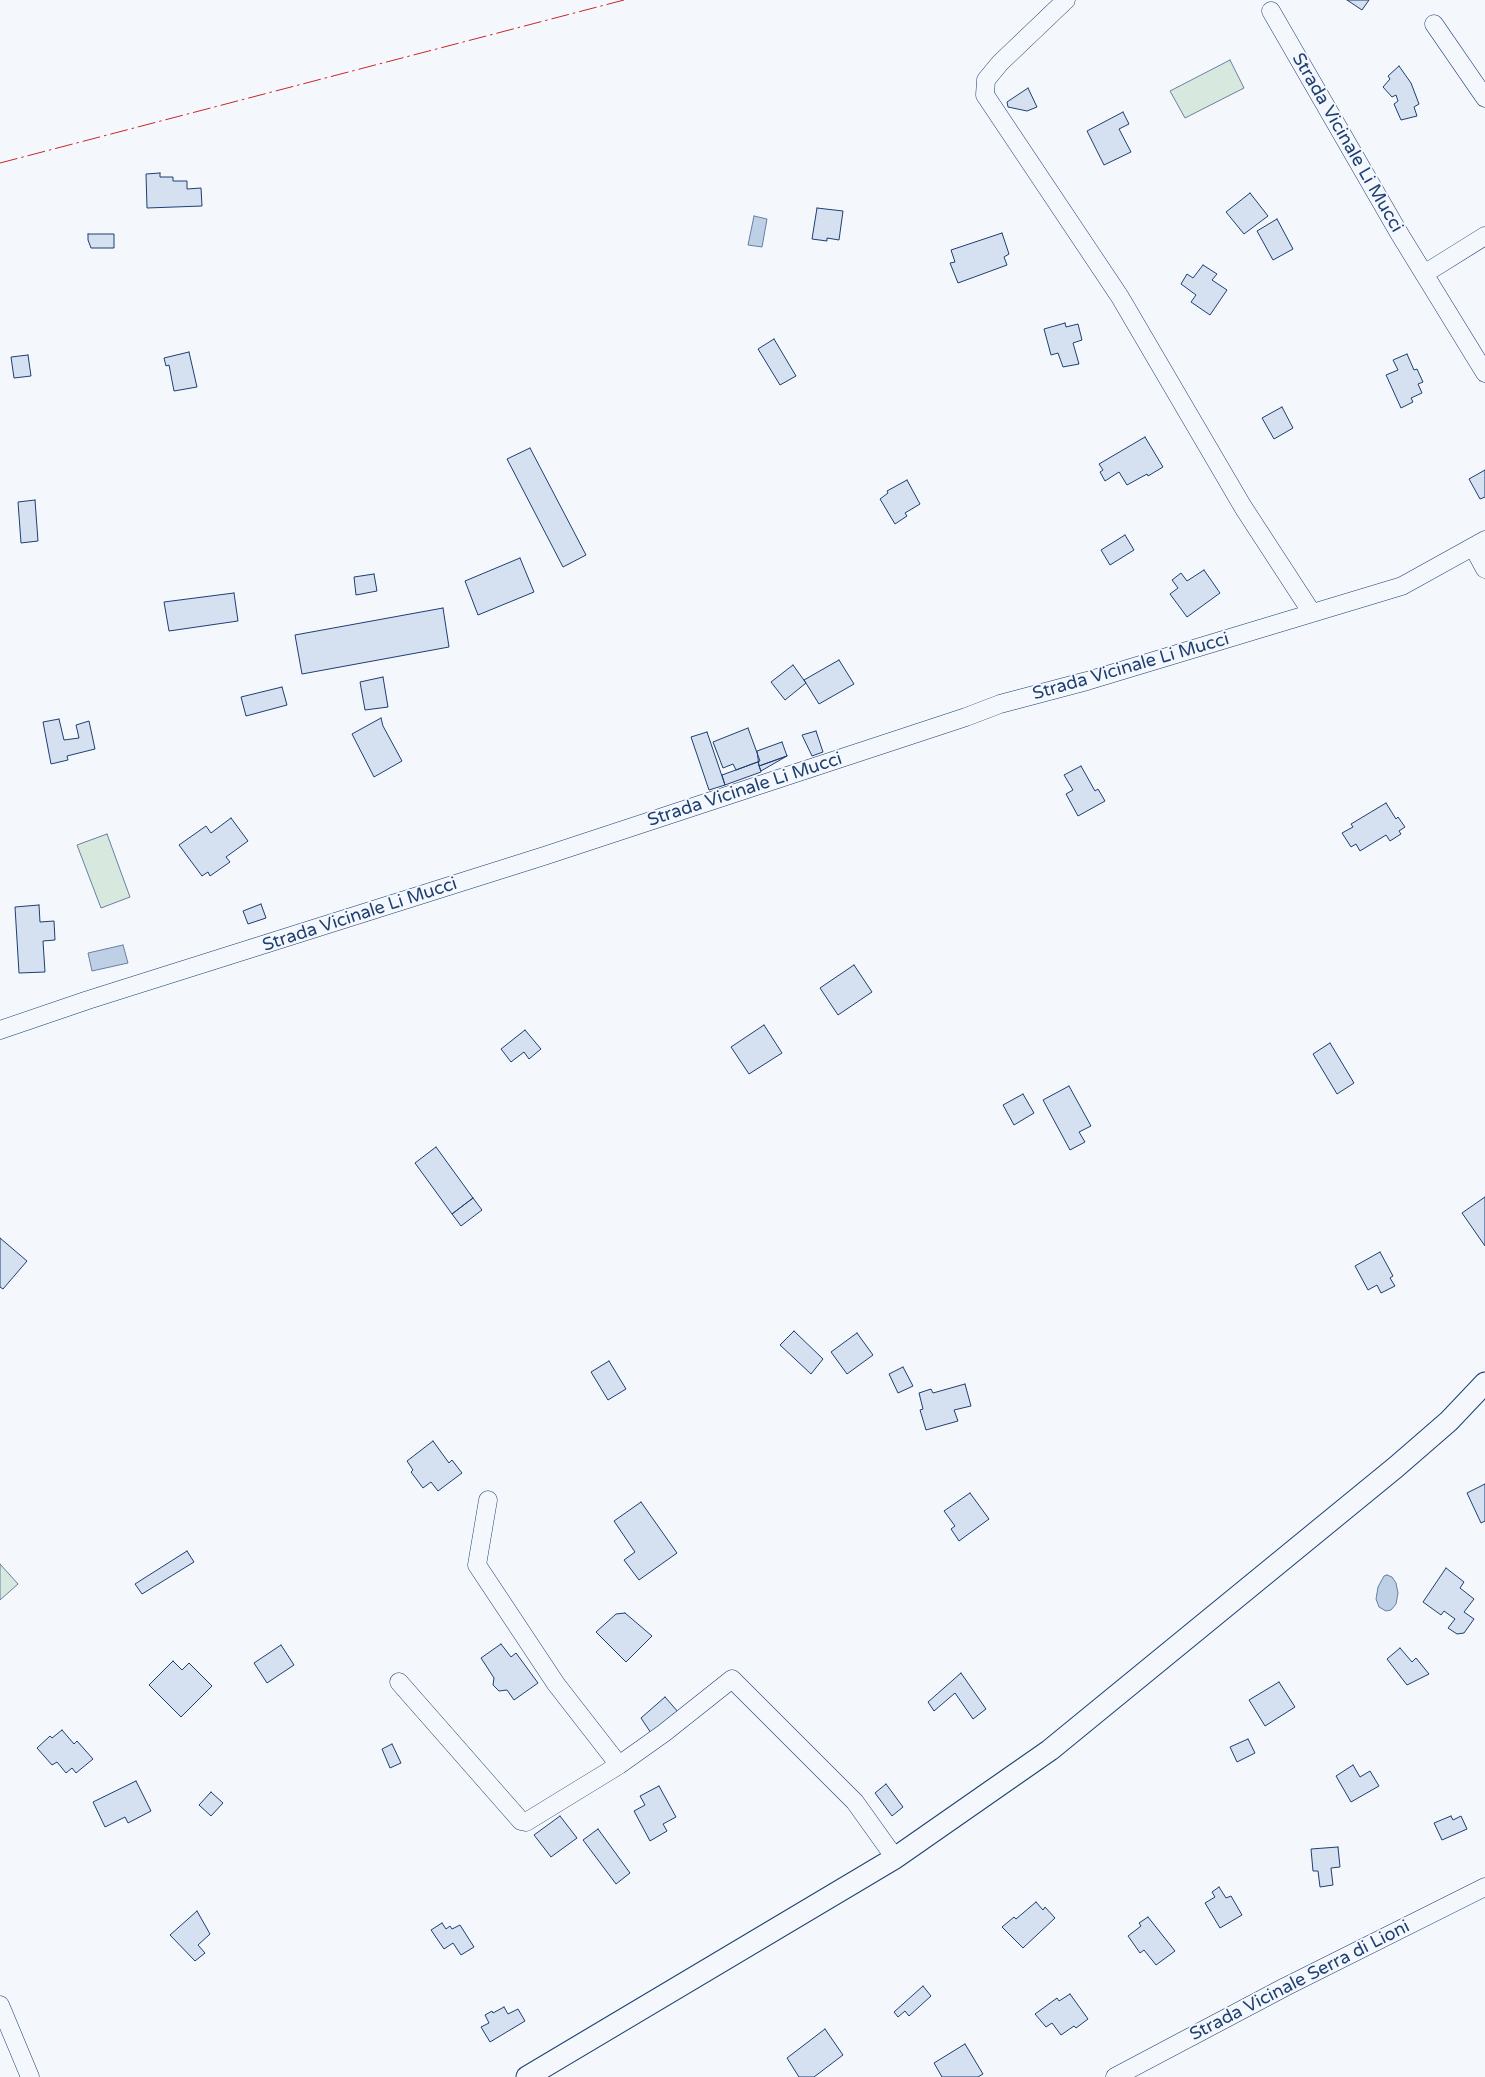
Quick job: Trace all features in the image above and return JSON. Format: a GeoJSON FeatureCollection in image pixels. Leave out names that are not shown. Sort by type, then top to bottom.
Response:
{"type":"FeatureCollection","features":[{"type":"Feature","properties":{"kind":"street"},"geometry":{"type":"LineString","coordinates":[[1066,0],[1000,63],[986,80],[985,95],[1120,297],[1243,507],[1312,613]]}},
{"type":"Feature","properties":{"kind":"street","name":"Strada Vicinale Li Mucci"},"geometry":{"type":"LineString","coordinates":[[1271,11],[1424,274],[1485,373]]}},
{"type":"Feature","properties":{"kind":"street"},"geometry":{"type":"LineString","coordinates":[[1434,24],[1485,98]]}},
{"type":"Feature","properties":{"kind":"street"},"geometry":{"type":"LineString","coordinates":[[1424,274],[1485,236]]}},
{"type":"Feature","properties":{"kind":"street"},"geometry":{"type":"LineString","coordinates":[[1479,544],[1485,569]]}},
{"type":"Feature","properties":{"kind":"street","name":"Strada Vicinale Li Mucci"},"geometry":{"type":"LineString","coordinates":[[0,1030],[88,1000],[544,856],[957,720],[1000,704],[1095,678],[1402,586],[1479,544]]}},
{"type":"Feature","properties":{"kind":"street"},"geometry":{"type":"LineString","coordinates":[[527,2077],[895,1858],[1057,1743],[1396,1467],[1449,1421],[1485,1382]]}},
{"type":"Feature","properties":{"kind":"street"},"geometry":{"type":"LineString","coordinates":[[488,1500],[477,1565],[556,1684],[619,1765]]}},
{"type":"Feature","properties":{"kind":"street"},"geometry":{"type":"LineString","coordinates":[[399,1682],[521,1821],[530,1820],[619,1765],[664,1733],[732,1679],[856,1802],[895,1858]]}},
{"type":"Feature","properties":{"kind":"street","name":"Strada Vicinale Serra di Lioni"},"geometry":{"type":"LineString","coordinates":[[1115,2077],[1285,1987],[1485,1887]]}},
{"type":"Feature","properties":{"kind":"street"},"geometry":{"type":"LineString","coordinates":[[0,2005],[30,2077]]}},
{"type":"Feature","properties":{"kind":"shaded area"},"geometry":{"type":"Polygon","coordinates":[[[1230,60],[1244,88],[1185,118],[1170,91],[1230,60]]]}},
{"type":"Feature","properties":{"kind":"shaded area"},"geometry":{"type":"Polygon","coordinates":[[[107,834],[130,897],[101,908],[77,845],[107,834]]]}},
{"type":"Feature","properties":{"kind":"shaded area"},"geometry":{"type":"Polygon","coordinates":[[[0,1564],[18,1584],[0,1600],[0,1564]]]}},
{"type":"Feature","properties":{"kind":"water"},"geometry":{"type":"Polygon","coordinates":[[[754,216],[767,219],[762,247],[748,245],[754,216]]]}},
{"type":"Feature","properties":{"kind":"water"},"geometry":{"type":"Polygon","coordinates":[[[123,945],[128,963],[92,971],[88,953],[123,945]]]}},
{"type":"Feature","properties":{"kind":"water"},"geometry":{"type":"Polygon","coordinates":[[[1384,1576],[1392,1577],[1396,1583],[1398,1593],[1396,1604],[1391,1610],[1386,1611],[1379,1607],[1376,1599],[1378,1587],[1384,1576]]]}},
{"type":"Feature","properties":{"kind":"building"},"geometry":{"type":"Polygon","coordinates":[[[1347,0],[1369,0],[1362,10],[1347,0]]]}},
{"type":"Feature","properties":{"kind":"building"},"geometry":{"type":"Polygon","coordinates":[[[1399,66],[1411,83],[1419,104],[1414,107],[1417,116],[1401,120],[1394,104],[1398,101],[1396,95],[1392,97],[1383,87],[1390,79],[1388,76],[1399,66]]]}},
{"type":"Feature","properties":{"kind":"building"},"geometry":{"type":"Polygon","coordinates":[[[1028,88],[1037,107],[1027,111],[1008,107],[1007,102],[1028,88]]]}},
{"type":"Feature","properties":{"kind":"building"},"geometry":{"type":"Polygon","coordinates":[[[1123,112],[1129,124],[1119,129],[1131,152],[1104,165],[1087,131],[1123,112]]]}},
{"type":"Feature","properties":{"kind":"building"},"geometry":{"type":"Polygon","coordinates":[[[160,173],[160,177],[173,177],[173,181],[187,181],[187,189],[201,188],[202,206],[147,208],[146,174],[160,173]]]}},
{"type":"Feature","properties":{"kind":"building"},"geometry":{"type":"Polygon","coordinates":[[[1250,193],[1268,216],[1244,234],[1226,212],[1250,193]]]}},
{"type":"Feature","properties":{"kind":"building"},"geometry":{"type":"Polygon","coordinates":[[[817,208],[843,211],[839,240],[827,238],[827,241],[812,239],[817,208]]]}},
{"type":"Feature","properties":{"kind":"building"},"geometry":{"type":"Polygon","coordinates":[[[1277,219],[1293,249],[1273,260],[1257,231],[1277,219]]]}},
{"type":"Feature","properties":{"kind":"building"},"geometry":{"type":"Polygon","coordinates":[[[1002,233],[1009,254],[1004,257],[1007,265],[958,283],[950,263],[955,262],[951,250],[1002,233]]]}},
{"type":"Feature","properties":{"kind":"building"},"geometry":{"type":"Polygon","coordinates":[[[88,234],[114,234],[114,248],[91,248],[88,234]]]}},
{"type":"Feature","properties":{"kind":"building"},"geometry":{"type":"Polygon","coordinates":[[[1203,265],[1217,274],[1212,280],[1227,290],[1210,315],[1191,302],[1196,295],[1181,284],[1187,274],[1193,278],[1203,265]]]}},
{"type":"Feature","properties":{"kind":"building"},"geometry":{"type":"Polygon","coordinates":[[[1065,323],[1066,327],[1078,324],[1082,340],[1073,343],[1079,364],[1063,367],[1058,353],[1051,355],[1044,329],[1065,323]]]}},
{"type":"Feature","properties":{"kind":"building"},"geometry":{"type":"Polygon","coordinates":[[[774,339],[796,376],[780,385],[758,349],[774,339]]]}},
{"type":"Feature","properties":{"kind":"building"},"geometry":{"type":"Polygon","coordinates":[[[189,352],[197,387],[174,391],[169,365],[166,366],[164,358],[189,352]]]}},
{"type":"Feature","properties":{"kind":"building"},"geometry":{"type":"Polygon","coordinates":[[[1407,354],[1414,370],[1417,369],[1423,382],[1418,384],[1422,393],[1411,398],[1413,402],[1401,408],[1386,375],[1398,370],[1393,360],[1407,354]]]}},
{"type":"Feature","properties":{"kind":"building"},"geometry":{"type":"Polygon","coordinates":[[[28,355],[31,376],[14,378],[11,357],[28,355]]]}},
{"type":"Feature","properties":{"kind":"building"},"geometry":{"type":"Polygon","coordinates":[[[1282,407],[1293,428],[1274,439],[1262,418],[1282,407]]]}},
{"type":"Feature","properties":{"kind":"building"},"geometry":{"type":"Polygon","coordinates":[[[1145,437],[1163,467],[1127,485],[1119,472],[1105,481],[1100,472],[1103,470],[1099,464],[1145,437]]]}},
{"type":"Feature","properties":{"kind":"building"},"geometry":{"type":"Polygon","coordinates":[[[530,448],[586,555],[563,567],[507,459],[530,448]]]}},
{"type":"Feature","properties":{"kind":"building"},"geometry":{"type":"Polygon","coordinates":[[[1485,470],[1485,497],[1480,499],[1469,479],[1485,470]]]}},
{"type":"Feature","properties":{"kind":"building"},"geometry":{"type":"Polygon","coordinates":[[[907,480],[920,504],[905,513],[907,516],[895,524],[880,499],[888,493],[887,491],[907,480]]]}},
{"type":"Feature","properties":{"kind":"building"},"geometry":{"type":"Polygon","coordinates":[[[35,500],[38,541],[21,543],[18,502],[35,500]]]}},
{"type":"Feature","properties":{"kind":"building"},"geometry":{"type":"Polygon","coordinates":[[[1125,535],[1134,550],[1110,565],[1101,550],[1125,535]]]}},
{"type":"Feature","properties":{"kind":"building"},"geometry":{"type":"Polygon","coordinates":[[[520,558],[534,592],[478,615],[465,581],[520,558]]]}},
{"type":"Feature","properties":{"kind":"building"},"geometry":{"type":"Polygon","coordinates":[[[1204,570],[1220,593],[1187,617],[1170,594],[1178,588],[1172,580],[1181,573],[1187,581],[1204,570]]]}},
{"type":"Feature","properties":{"kind":"building"},"geometry":{"type":"Polygon","coordinates":[[[374,574],[377,591],[356,595],[354,577],[374,574]]]}},
{"type":"Feature","properties":{"kind":"building"},"geometry":{"type":"Polygon","coordinates":[[[234,593],[238,621],[169,631],[164,602],[234,593]]]}},
{"type":"Feature","properties":{"kind":"building"},"geometry":{"type":"Polygon","coordinates":[[[443,608],[449,647],[302,674],[295,635],[443,608]]]}},
{"type":"Feature","properties":{"kind":"building"},"geometry":{"type":"Polygon","coordinates":[[[839,660],[854,684],[819,704],[804,680],[839,660]]]}},
{"type":"Feature","properties":{"kind":"building"},"geometry":{"type":"Polygon","coordinates":[[[793,665],[806,683],[785,700],[771,682],[793,665]]]}},
{"type":"Feature","properties":{"kind":"building"},"geometry":{"type":"Polygon","coordinates":[[[383,677],[388,707],[365,710],[360,682],[383,677]]]}},
{"type":"Feature","properties":{"kind":"building"},"geometry":{"type":"Polygon","coordinates":[[[282,687],[287,705],[246,716],[241,697],[282,687]]]}},
{"type":"Feature","properties":{"kind":"building"},"geometry":{"type":"Polygon","coordinates":[[[381,718],[383,726],[402,761],[374,777],[352,734],[381,718]]]}},
{"type":"Feature","properties":{"kind":"building"},"geometry":{"type":"Polygon","coordinates":[[[59,719],[64,740],[79,738],[76,725],[89,721],[95,749],[67,756],[68,760],[51,764],[43,722],[59,719]]]}},
{"type":"Feature","properties":{"kind":"building"},"geometry":{"type":"Polygon","coordinates":[[[748,728],[760,761],[736,770],[733,764],[723,768],[713,742],[748,728]]]}},
{"type":"Feature","properties":{"kind":"building"},"geometry":{"type":"Polygon","coordinates":[[[816,731],[823,752],[812,756],[802,735],[816,731]]]}},
{"type":"Feature","properties":{"kind":"building"},"geometry":{"type":"Polygon","coordinates":[[[707,732],[725,785],[709,790],[691,737],[707,732]]]}},
{"type":"Feature","properties":{"kind":"building"},"geometry":{"type":"Polygon","coordinates":[[[782,742],[787,756],[759,766],[757,751],[782,742]]]}},
{"type":"Feature","properties":{"kind":"building"},"geometry":{"type":"Polygon","coordinates":[[[787,756],[761,771],[759,766],[787,756]]]}},
{"type":"Feature","properties":{"kind":"building"},"geometry":{"type":"Polygon","coordinates":[[[758,762],[761,772],[725,785],[722,775],[758,762]]]}},
{"type":"Feature","properties":{"kind":"building"},"geometry":{"type":"Polygon","coordinates":[[[1081,766],[1095,791],[1098,789],[1105,801],[1078,816],[1066,794],[1073,790],[1064,775],[1081,766]]]}},
{"type":"Feature","properties":{"kind":"building"},"geometry":{"type":"Polygon","coordinates":[[[1386,803],[1396,819],[1398,817],[1405,827],[1399,831],[1401,834],[1390,841],[1386,835],[1360,851],[1356,844],[1351,847],[1342,833],[1353,827],[1351,824],[1386,803]]]}},
{"type":"Feature","properties":{"kind":"building"},"geometry":{"type":"Polygon","coordinates":[[[231,818],[248,841],[226,857],[230,862],[210,876],[208,872],[202,876],[179,845],[206,826],[211,833],[231,818]]]}},
{"type":"Feature","properties":{"kind":"building"},"geometry":{"type":"Polygon","coordinates":[[[261,904],[266,918],[248,924],[243,911],[261,904]]]}},
{"type":"Feature","properties":{"kind":"building"},"geometry":{"type":"Polygon","coordinates":[[[39,905],[40,922],[54,921],[55,940],[43,941],[45,972],[19,973],[15,907],[39,905]]]}},
{"type":"Feature","properties":{"kind":"building"},"geometry":{"type":"Polygon","coordinates":[[[854,965],[872,992],[838,1015],[820,988],[854,965]]]}},
{"type":"Feature","properties":{"kind":"building"},"geometry":{"type":"Polygon","coordinates":[[[764,1025],[782,1053],[749,1074],[731,1047],[764,1025]]]}},
{"type":"Feature","properties":{"kind":"building"},"geometry":{"type":"Polygon","coordinates":[[[525,1030],[541,1049],[529,1059],[524,1052],[511,1062],[501,1049],[525,1030]]]}},
{"type":"Feature","properties":{"kind":"building"},"geometry":{"type":"Polygon","coordinates":[[[1330,1043],[1354,1083],[1337,1094],[1313,1054],[1330,1043]]]}},
{"type":"Feature","properties":{"kind":"building"},"geometry":{"type":"Polygon","coordinates":[[[1069,1086],[1091,1126],[1079,1132],[1085,1142],[1070,1150],[1043,1100],[1069,1086]]]}},
{"type":"Feature","properties":{"kind":"building"},"geometry":{"type":"Polygon","coordinates":[[[1023,1094],[1034,1113],[1014,1125],[1003,1105],[1023,1094]]]}},
{"type":"Feature","properties":{"kind":"building"},"geometry":{"type":"Polygon","coordinates":[[[436,1147],[473,1198],[452,1214],[415,1163],[436,1147]]]}},
{"type":"Feature","properties":{"kind":"building"},"geometry":{"type":"Polygon","coordinates":[[[1485,1197],[1485,1246],[1462,1213],[1485,1197]]]}},
{"type":"Feature","properties":{"kind":"building"},"geometry":{"type":"Polygon","coordinates":[[[473,1198],[482,1210],[461,1226],[452,1214],[473,1198]]]}},
{"type":"Feature","properties":{"kind":"building"},"geometry":{"type":"Polygon","coordinates":[[[0,1238],[27,1261],[3,1289],[0,1287],[0,1238]]]}},
{"type":"Feature","properties":{"kind":"building"},"geometry":{"type":"Polygon","coordinates":[[[1380,1252],[1393,1276],[1390,1278],[1395,1286],[1381,1293],[1377,1285],[1368,1290],[1355,1266],[1380,1252]]]}},
{"type":"Feature","properties":{"kind":"building"},"geometry":{"type":"Polygon","coordinates":[[[794,1331],[823,1359],[811,1374],[780,1345],[794,1331]]]}},
{"type":"Feature","properties":{"kind":"building"},"geometry":{"type":"Polygon","coordinates":[[[857,1333],[873,1355],[847,1374],[831,1352],[857,1333]]]}},
{"type":"Feature","properties":{"kind":"building"},"geometry":{"type":"Polygon","coordinates":[[[609,1361],[626,1389],[608,1400],[591,1372],[609,1361]]]}},
{"type":"Feature","properties":{"kind":"building"},"geometry":{"type":"Polygon","coordinates":[[[903,1367],[913,1386],[898,1393],[889,1374],[903,1367]]]}},
{"type":"Feature","properties":{"kind":"building"},"geometry":{"type":"Polygon","coordinates":[[[965,1384],[971,1406],[954,1410],[958,1421],[926,1430],[920,1410],[923,1409],[919,1393],[931,1389],[933,1393],[965,1384]]]}},
{"type":"Feature","properties":{"kind":"building"},"geometry":{"type":"Polygon","coordinates":[[[433,1441],[449,1463],[452,1460],[462,1473],[438,1491],[431,1482],[423,1488],[411,1472],[413,1470],[407,1461],[433,1441]]]}},
{"type":"Feature","properties":{"kind":"building"},"geometry":{"type":"Polygon","coordinates":[[[1485,1484],[1485,1521],[1481,1523],[1467,1493],[1485,1484]]]}},
{"type":"Feature","properties":{"kind":"building"},"geometry":{"type":"Polygon","coordinates":[[[970,1493],[989,1519],[959,1541],[951,1529],[955,1526],[944,1511],[970,1493]]]}},
{"type":"Feature","properties":{"kind":"building"},"geometry":{"type":"Polygon","coordinates":[[[641,1502],[677,1553],[639,1580],[624,1560],[635,1552],[614,1521],[641,1502]]]}},
{"type":"Feature","properties":{"kind":"building"},"geometry":{"type":"Polygon","coordinates":[[[187,1551],[194,1562],[142,1594],[135,1584],[187,1551]]]}},
{"type":"Feature","properties":{"kind":"building"},"geometry":{"type":"Polygon","coordinates":[[[1446,1568],[1464,1582],[1460,1588],[1474,1599],[1464,1612],[1474,1619],[1464,1633],[1457,1634],[1448,1628],[1455,1619],[1444,1611],[1441,1615],[1423,1602],[1446,1568]]]}},
{"type":"Feature","properties":{"kind":"building"},"geometry":{"type":"Polygon","coordinates":[[[625,1613],[652,1636],[626,1662],[596,1632],[616,1614],[625,1613]]]}},
{"type":"Feature","properties":{"kind":"building"},"geometry":{"type":"Polygon","coordinates":[[[501,1644],[511,1657],[516,1653],[538,1683],[514,1700],[507,1690],[499,1691],[493,1685],[494,1678],[481,1658],[501,1644]]]}},
{"type":"Feature","properties":{"kind":"building"},"geometry":{"type":"Polygon","coordinates":[[[281,1645],[294,1665],[267,1683],[254,1663],[281,1645]]]}},
{"type":"Feature","properties":{"kind":"building"},"geometry":{"type":"Polygon","coordinates":[[[1400,1648],[1412,1662],[1416,1658],[1429,1674],[1407,1685],[1387,1659],[1400,1648]]]}},
{"type":"Feature","properties":{"kind":"building"},"geometry":{"type":"Polygon","coordinates":[[[173,1661],[182,1670],[189,1663],[212,1686],[181,1717],[149,1685],[173,1661]]]}},
{"type":"Feature","properties":{"kind":"building"},"geometry":{"type":"Polygon","coordinates":[[[961,1673],[986,1709],[973,1719],[955,1693],[934,1711],[928,1702],[961,1673]]]}},
{"type":"Feature","properties":{"kind":"building"},"geometry":{"type":"Polygon","coordinates":[[[1279,1682],[1295,1707],[1265,1726],[1249,1700],[1279,1682]]]}},
{"type":"Feature","properties":{"kind":"building"},"geometry":{"type":"Polygon","coordinates":[[[665,1697],[679,1713],[653,1736],[641,1718],[665,1697]]]}},
{"type":"Feature","properties":{"kind":"building"},"geometry":{"type":"Polygon","coordinates":[[[62,1730],[74,1744],[77,1741],[93,1759],[76,1773],[72,1768],[66,1773],[57,1762],[52,1765],[37,1748],[50,1736],[52,1738],[62,1730]]]}},
{"type":"Feature","properties":{"kind":"building"},"geometry":{"type":"Polygon","coordinates":[[[1248,1739],[1255,1753],[1237,1762],[1230,1747],[1248,1739]]]}},
{"type":"Feature","properties":{"kind":"building"},"geometry":{"type":"Polygon","coordinates":[[[392,1744],[401,1763],[390,1768],[382,1749],[392,1744]]]}},
{"type":"Feature","properties":{"kind":"building"},"geometry":{"type":"Polygon","coordinates":[[[1353,1765],[1360,1777],[1370,1771],[1379,1786],[1351,1802],[1336,1776],[1353,1765]]]}},
{"type":"Feature","properties":{"kind":"building"},"geometry":{"type":"Polygon","coordinates":[[[136,1781],[151,1811],[128,1823],[125,1817],[105,1827],[93,1802],[136,1781]]]}},
{"type":"Feature","properties":{"kind":"building"},"geometry":{"type":"Polygon","coordinates":[[[886,1784],[903,1807],[892,1816],[875,1793],[886,1784]]]}},
{"type":"Feature","properties":{"kind":"building"},"geometry":{"type":"Polygon","coordinates":[[[659,1786],[676,1817],[663,1824],[667,1831],[650,1841],[634,1811],[645,1805],[640,1796],[659,1786]]]}},
{"type":"Feature","properties":{"kind":"building"},"geometry":{"type":"Polygon","coordinates":[[[211,1792],[223,1803],[211,1816],[199,1805],[211,1792]]]}},
{"type":"Feature","properties":{"kind":"building"},"geometry":{"type":"Polygon","coordinates":[[[560,1816],[577,1838],[551,1857],[534,1835],[560,1816]]]}},
{"type":"Feature","properties":{"kind":"building"},"geometry":{"type":"Polygon","coordinates":[[[1451,1816],[1453,1820],[1461,1816],[1467,1829],[1442,1840],[1434,1823],[1451,1816]]]}},
{"type":"Feature","properties":{"kind":"building"},"geometry":{"type":"Polygon","coordinates":[[[598,1829],[630,1873],[616,1884],[583,1840],[598,1829]]]}},
{"type":"Feature","properties":{"kind":"building"},"geometry":{"type":"Polygon","coordinates":[[[1338,1847],[1340,1867],[1331,1868],[1333,1885],[1320,1887],[1318,1871],[1313,1871],[1311,1849],[1338,1847]]]}},
{"type":"Feature","properties":{"kind":"building"},"geometry":{"type":"Polygon","coordinates":[[[1219,1887],[1226,1898],[1231,1896],[1242,1915],[1220,1928],[1205,1903],[1215,1897],[1212,1892],[1219,1887]]]}},
{"type":"Feature","properties":{"kind":"building"},"geometry":{"type":"Polygon","coordinates":[[[1036,1902],[1043,1910],[1045,1907],[1055,1918],[1023,1948],[1002,1927],[1014,1917],[1016,1919],[1036,1902]]]}},
{"type":"Feature","properties":{"kind":"building"},"geometry":{"type":"Polygon","coordinates":[[[197,1911],[210,1934],[198,1945],[205,1953],[195,1961],[170,1935],[197,1911]]]}},
{"type":"Feature","properties":{"kind":"building"},"geometry":{"type":"Polygon","coordinates":[[[1148,1917],[1175,1951],[1156,1965],[1144,1950],[1140,1953],[1128,1936],[1141,1926],[1139,1923],[1148,1917]]]}},
{"type":"Feature","properties":{"kind":"building"},"geometry":{"type":"Polygon","coordinates":[[[442,1923],[446,1929],[450,1926],[452,1929],[460,1925],[474,1947],[461,1955],[453,1943],[444,1949],[431,1930],[442,1923]]]}},
{"type":"Feature","properties":{"kind":"building"},"geometry":{"type":"Polygon","coordinates":[[[923,1986],[931,1996],[909,2016],[905,2011],[898,2017],[894,2012],[923,1986]]]}},
{"type":"Feature","properties":{"kind":"building"},"geometry":{"type":"Polygon","coordinates":[[[1070,1994],[1088,2019],[1076,2028],[1074,2026],[1061,2035],[1052,2023],[1046,2027],[1035,2014],[1057,1998],[1059,2001],[1070,1994]]]}},
{"type":"Feature","properties":{"kind":"building"},"geometry":{"type":"Polygon","coordinates":[[[504,2007],[508,2014],[518,2009],[525,2021],[490,2042],[481,2027],[489,2023],[485,2015],[504,2007]]]}},
{"type":"Feature","properties":{"kind":"building"},"geometry":{"type":"Polygon","coordinates":[[[825,2029],[843,2055],[814,2077],[799,2077],[787,2058],[825,2029]]]}},
{"type":"Feature","properties":{"kind":"building"},"geometry":{"type":"Polygon","coordinates":[[[965,2044],[983,2074],[978,2077],[942,2077],[934,2063],[965,2044]]]}},
{"type":"Feature","properties":{"kind":"power"},"geometry":{"type":"LineString","coordinates":[[0,163],[624,0]]}}]}
